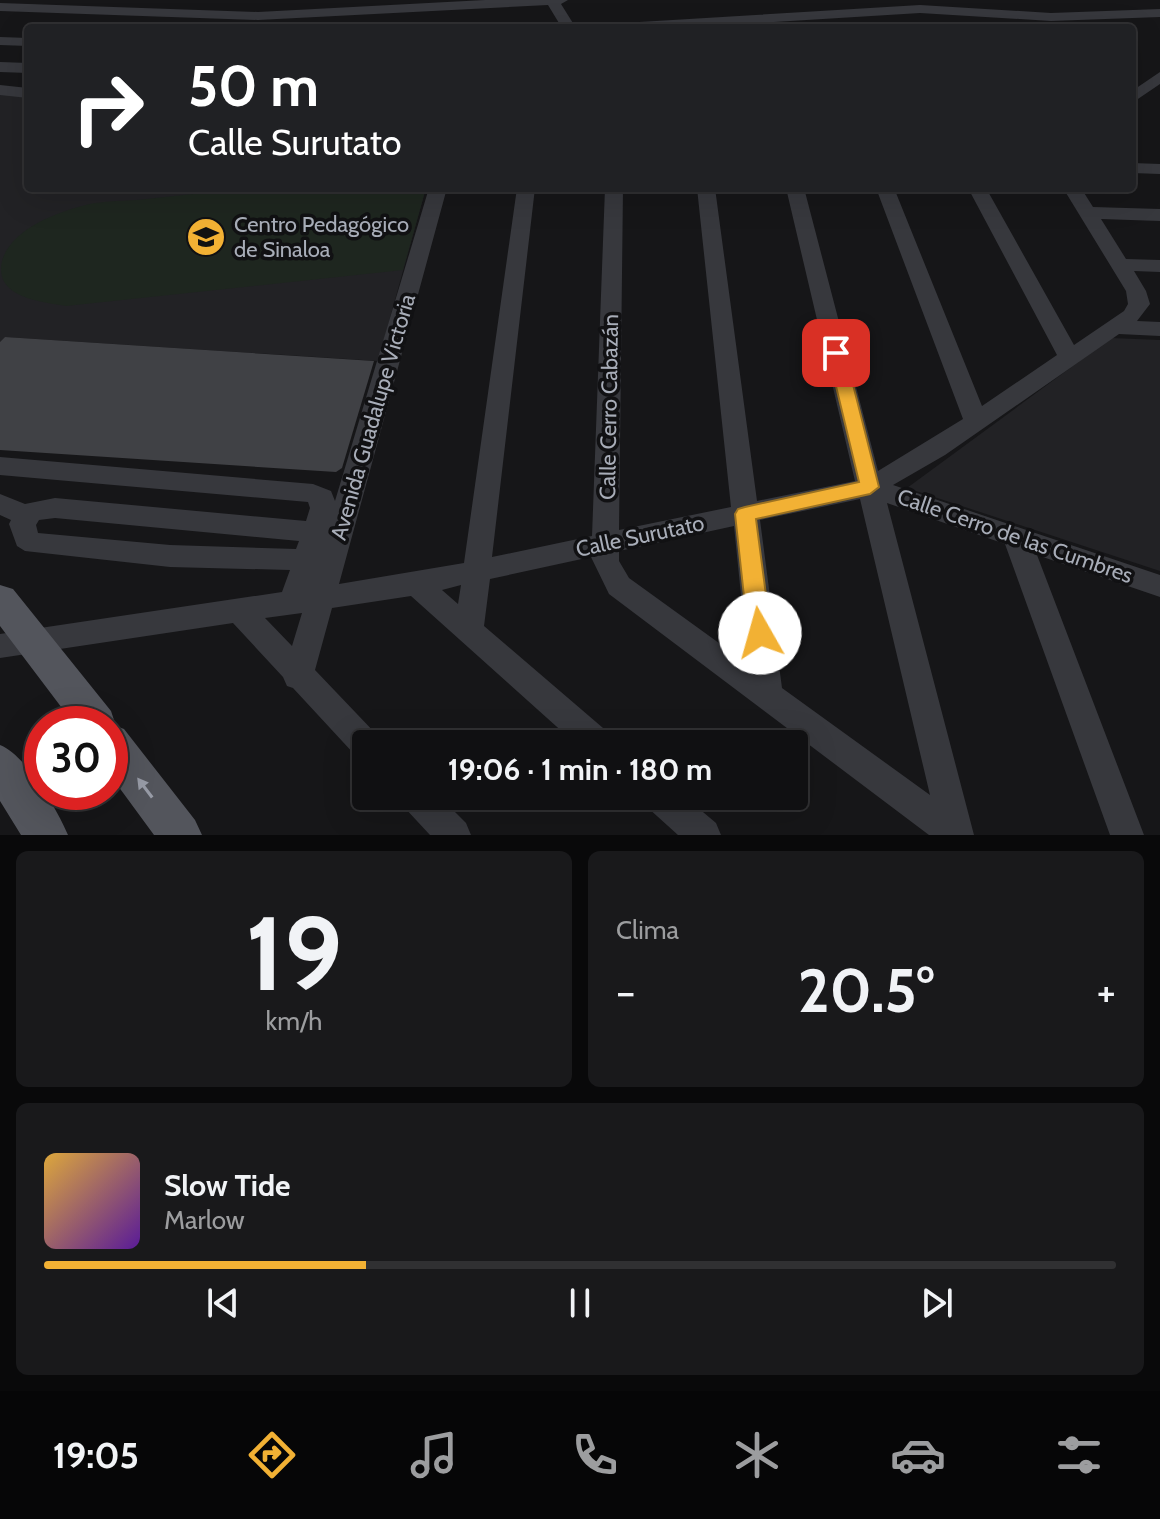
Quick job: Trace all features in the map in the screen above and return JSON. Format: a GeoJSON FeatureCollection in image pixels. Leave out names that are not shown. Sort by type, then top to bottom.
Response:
{"type":"FeatureCollection","features":[{"type":"Feature","properties":{"kind":"main road"},"geometry":{"type":"LineString","coordinates":[[0,599],[18,644],[79,706]]}},
{"type":"Feature","properties":{"kind":"main road"},"geometry":{"type":"LineString","coordinates":[[0,764],[46,835]]}},
{"type":"Feature","properties":{"kind":"main road"},"geometry":{"type":"LineString","coordinates":[[128,766],[180,835]]}},
{"type":"Feature","properties":{"kind":"street"},"geometry":{"type":"LineString","coordinates":[[265,0],[287,15],[313,24]]}},
{"type":"Feature","properties":{"kind":"street"},"geometry":{"type":"LineString","coordinates":[[0,7],[287,15],[561,0]]}},
{"type":"Feature","properties":{"kind":"street"},"geometry":{"type":"LineString","coordinates":[[860,0],[907,23]]}},
{"type":"Feature","properties":{"kind":"street"},"geometry":{"type":"LineString","coordinates":[[955,0],[988,18]]}},
{"type":"Feature","properties":{"kind":"street"},"geometry":{"type":"LineString","coordinates":[[552,1],[566,24]]}},
{"type":"Feature","properties":{"kind":"street"},"geometry":{"type":"LineString","coordinates":[[671,24],[920,9],[988,18],[1160,13]]}},
{"type":"Feature","properties":{"kind":"street"},"geometry":{"type":"LineString","coordinates":[[0,41],[24,42]]}},
{"type":"Feature","properties":{"kind":"street"},"geometry":{"type":"LineString","coordinates":[[0,67],[24,68]]}},
{"type":"Feature","properties":{"kind":"street"},"geometry":{"type":"LineString","coordinates":[[1136,95],[1160,77]]}},
{"type":"Feature","properties":{"kind":"street"},"geometry":{"type":"LineString","coordinates":[[0,90],[24,93]]}},
{"type":"Feature","properties":{"kind":"street"},"geometry":{"type":"LineString","coordinates":[[1136,168],[1160,169]]}},
{"type":"Feature","properties":{"kind":"street","name":"Avenida Guadalupe Victoria"},"geometry":{"type":"LineString","coordinates":[[307,602],[437,192]]}},
{"type":"Feature","properties":{"kind":"street"},"geometry":{"type":"LineString","coordinates":[[469,631],[525,192]]}},
{"type":"Feature","properties":{"kind":"street","name":"Calle Cerro Cabazán"},"geometry":{"type":"LineString","coordinates":[[614,192],[605,562],[619,586],[767,692],[957,835]]}},
{"type":"Feature","properties":{"kind":"street"},"geometry":{"type":"LineString","coordinates":[[706,192],[767,692]]}},
{"type":"Feature","properties":{"kind":"street"},"geometry":{"type":"LineString","coordinates":[[796,192],[957,835]]}},
{"type":"Feature","properties":{"kind":"street"},"geometry":{"type":"LineString","coordinates":[[887,192],[975,419]]}},
{"type":"Feature","properties":{"kind":"street"},"geometry":{"type":"LineString","coordinates":[[979,192],[1069,356]]}},
{"type":"Feature","properties":{"kind":"street","name":"Calle Surutato"},"geometry":{"type":"LineString","coordinates":[[18,644],[416,584],[870,487],[936,449],[975,419],[1132,315],[1140,299],[1075,192]]}},
{"type":"Feature","properties":{"kind":"street"},"geometry":{"type":"LineString","coordinates":[[1089,213],[1160,215]]}},
{"type":"Feature","properties":{"kind":"street"},"geometry":{"type":"LineString","coordinates":[[1121,265],[1160,266]]}},
{"type":"Feature","properties":{"kind":"street"},"geometry":{"type":"LineString","coordinates":[[1118,327],[1160,329]]}},
{"type":"Feature","properties":{"kind":"street"},"geometry":{"type":"LineString","coordinates":[[0,466],[313,493],[322,498],[307,560],[307,602],[298,677]]}},
{"type":"Feature","properties":{"kind":"street","name":"Calle Cerro de las Cumbres"},"geometry":{"type":"LineString","coordinates":[[870,487],[1160,586]]}},
{"type":"Feature","properties":{"kind":"street"},"geometry":{"type":"LineString","coordinates":[[0,504],[26,515]]}},
{"type":"Feature","properties":{"kind":"street"},"geometry":{"type":"LineString","coordinates":[[307,560],[170,556],[35,544],[27,539],[22,528],[26,515],[36,510],[55,508],[315,532]]}},
{"type":"Feature","properties":{"kind":"street"},"geometry":{"type":"LineString","coordinates":[[1016,536],[1127,835]]}},
{"type":"Feature","properties":{"kind":"street"},"geometry":{"type":"LineString","coordinates":[[416,584],[583,730]]}},
{"type":"Feature","properties":{"kind":"street"},"geometry":{"type":"LineString","coordinates":[[240,611],[298,677],[352,731]]}},
{"type":"Feature","properties":{"kind":"street"},"geometry":{"type":"LineString","coordinates":[[430,810],[454,835]]}},
{"type":"Feature","properties":{"kind":"street"},"geometry":{"type":"LineString","coordinates":[[675,810],[704,835]]}},
{"type":"Feature","properties":{"kind":"shaded area","name":"Centro Pedagógico de Sinaloa"},"geometry":{"type":"Polygon","coordinates":[[[0,94],[24,97],[24,192],[425,192],[378,361],[5,337],[0,342],[0,94]]]}},
{"type":"Feature","properties":{"kind":"shaded area"},"geometry":{"type":"Polygon","coordinates":[[[211,192],[425,192],[403,270],[66,306],[26,298],[9,288],[3,280],[3,258],[9,246],[31,227],[70,209],[95,203],[211,192]]]}},
{"type":"Feature","properties":{"kind":"shaded area"},"geometry":{"type":"Polygon","coordinates":[[[1111,338],[1160,340],[1160,571],[907,488],[1111,338]]]}},
{"type":"Feature","properties":{"kind":"building"},"geometry":{"type":"Polygon","coordinates":[[[5,337],[374,361],[342,468],[336,472],[0,450],[0,342],[5,337]]]}},
{"type":"Feature","properties":{"kind":"place","name":"Centro Pedagógico de Sinaloa"},"geometry":{"type":"Point","coordinates":[206,237]}},
{"type":"Feature","properties":{"kind":"route"},"geometry":{"type":"LineString","coordinates":[[760,633],[745,514],[870,487],[836,353]]}}]}
